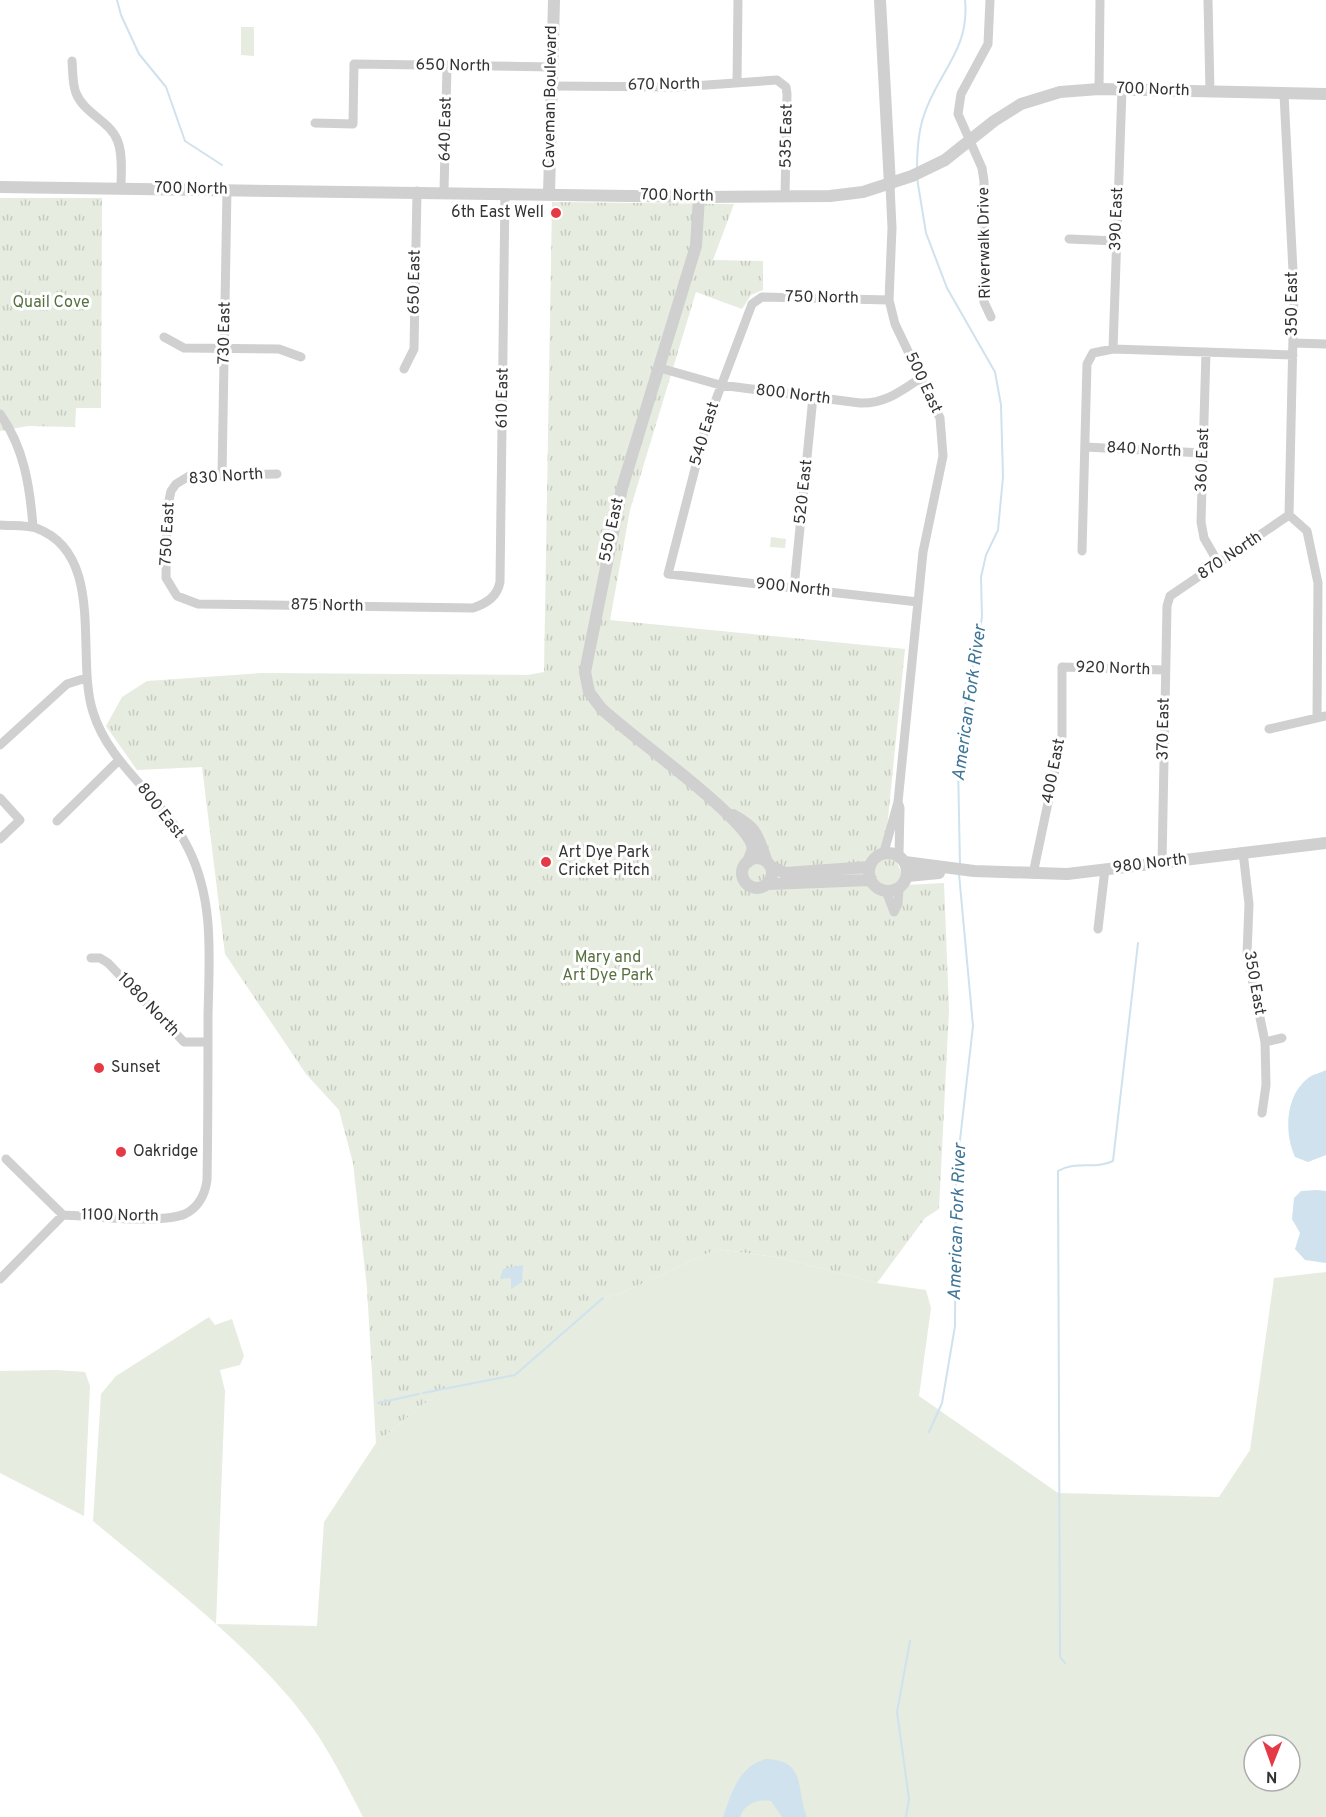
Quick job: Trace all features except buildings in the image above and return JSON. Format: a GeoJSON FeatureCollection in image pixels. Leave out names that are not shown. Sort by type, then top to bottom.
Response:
{"type":"FeatureCollection","features":[{"type":"Feature","properties":{"kind":"street","name":"Caveman Boulevard"},"geometry":{"type":"LineString","coordinates":[[549,194],[554,0]]}},
{"type":"Feature","properties":{"kind":"street"},"geometry":{"type":"LineString","coordinates":[[737,82],[738,0]]}},
{"type":"Feature","properties":{"kind":"street","name":"500 East"},"geometry":{"type":"LineString","coordinates":[[880,0],[892,228],[889,300],[895,324],[940,418],[943,456],[923,552],[898,802],[884,852]]}},
{"type":"Feature","properties":{"kind":"street","name":"Riverwalk Drive"},"geometry":{"type":"LineString","coordinates":[[990,0],[988,44],[961,94],[958,114],[982,168],[984,181],[984,302],[991,317]]}},
{"type":"Feature","properties":{"kind":"street"},"geometry":{"type":"LineString","coordinates":[[1099,88],[1100,0]]}},
{"type":"Feature","properties":{"kind":"street"},"geometry":{"type":"LineString","coordinates":[[1208,0],[1210,92]]}},
{"type":"Feature","properties":{"kind":"street"},"geometry":{"type":"LineString","coordinates":[[72,61],[76,92],[81,102],[110,128],[118,140],[121,188]]}},
{"type":"Feature","properties":{"kind":"street","name":"650 North"},"geometry":{"type":"LineString","coordinates":[[315,123],[353,124],[354,64],[552,67]]}},
{"type":"Feature","properties":{"kind":"street","name":"640 East"},"geometry":{"type":"LineString","coordinates":[[444,191],[447,66]]}},
{"type":"Feature","properties":{"kind":"street","name":"670 North"},"geometry":{"type":"LineString","coordinates":[[552,86],[678,87],[777,80]]}},
{"type":"Feature","properties":{"kind":"street","name":"535 East"},"geometry":{"type":"LineString","coordinates":[[777,80],[786,87],[787,94],[785,197]]}},
{"type":"Feature","properties":{"kind":"street","name":"700 North"},"geometry":{"type":"LineString","coordinates":[[0,187],[444,191],[699,197],[847,194],[890,185],[939,163],[994,121],[1033,99],[1060,92],[1099,88],[1326,94]]}},
{"type":"Feature","properties":{"kind":"street","name":"390 East"},"geometry":{"type":"LineString","coordinates":[[1113,349],[1122,89]]}},
{"type":"Feature","properties":{"kind":"street","name":"350 East"},"geometry":{"type":"LineString","coordinates":[[1284,94],[1294,291],[1289,515]]}},
{"type":"Feature","properties":{"kind":"street","name":"730 East"},"geometry":{"type":"LineString","coordinates":[[222,476],[227,189]]}},
{"type":"Feature","properties":{"kind":"street","name":"650 East"},"geometry":{"type":"LineString","coordinates":[[404,369],[414,349],[417,191]]}},
{"type":"Feature","properties":{"kind":"street","name":"610 East"},"geometry":{"type":"LineString","coordinates":[[490,600],[500,582],[505,193]]}},
{"type":"Feature","properties":{"kind":"street","name":"550 East"},"geometry":{"type":"LineString","coordinates":[[699,197],[696,246],[617,508],[595,624],[585,659],[585,678],[593,698],[609,717],[724,810],[755,830],[762,842],[768,864]]}},
{"type":"Feature","properties":{"kind":"street"},"geometry":{"type":"LineString","coordinates":[[1069,239],[1117,241]]}},
{"type":"Feature","properties":{"kind":"street","name":"750 North"},"geometry":{"type":"LineString","coordinates":[[756,300],[762,297],[889,300]]}},
{"type":"Feature","properties":{"kind":"street","name":"540 East"},"geometry":{"type":"LineString","coordinates":[[668,574],[706,426],[752,304],[756,300]]}},
{"type":"Feature","properties":{"kind":"street"},"geometry":{"type":"LineString","coordinates":[[164,338],[184,348],[279,349],[301,357]]}},
{"type":"Feature","properties":{"kind":"street"},"geometry":{"type":"LineString","coordinates":[[1293,343],[1326,344]]}},
{"type":"Feature","properties":{"kind":"street"},"geometry":{"type":"LineString","coordinates":[[1082,551],[1088,364],[1093,353],[1113,349],[1293,355]]}},
{"type":"Feature","properties":{"kind":"street","name":"360 East"},"geometry":{"type":"LineString","coordinates":[[1206,352],[1202,531],[1219,564]]}},
{"type":"Feature","properties":{"kind":"street","name":"800 North"},"geometry":{"type":"LineString","coordinates":[[660,368],[720,385],[874,404],[888,400],[922,377]]}},
{"type":"Feature","properties":{"kind":"street","name":"520 East"},"geometry":{"type":"LineString","coordinates":[[794,588],[813,397]]}},
{"type":"Feature","properties":{"kind":"street"},"geometry":{"type":"LineString","coordinates":[[0,414],[16,441],[30,498],[33,527],[0,525]]}},
{"type":"Feature","properties":{"kind":"street","name":"840 North"},"geometry":{"type":"LineString","coordinates":[[1085,447],[1203,453]]}},
{"type":"Feature","properties":{"kind":"street","name":"830 North"},"geometry":{"type":"LineString","coordinates":[[176,484],[189,476],[277,474]]}},
{"type":"Feature","properties":{"kind":"street","name":"750 East"},"geometry":{"type":"LineString","coordinates":[[169,586],[166,578],[167,510],[171,491],[176,484]]}},
{"type":"Feature","properties":{"kind":"street"},"geometry":{"type":"LineString","coordinates":[[1269,729],[1322,717],[1319,588],[1307,531],[1289,515]]}},
{"type":"Feature","properties":{"kind":"street","name":"870 North"},"geometry":{"type":"LineString","coordinates":[[1170,596],[1289,515]]}},
{"type":"Feature","properties":{"kind":"street","name":"800 East"},"geometry":{"type":"LineString","coordinates":[[33,527],[47,533],[63,547],[82,588],[86,614],[86,678],[95,720],[118,762],[170,818],[189,849],[199,875],[209,930],[207,1180],[203,1196],[192,1209]]}},
{"type":"Feature","properties":{"kind":"street","name":"900 North"},"geometry":{"type":"LineString","coordinates":[[668,574],[918,602]]}},
{"type":"Feature","properties":{"kind":"street","name":"875 North"},"geometry":{"type":"LineString","coordinates":[[169,586],[182,600],[198,604],[473,608],[490,600]]}},
{"type":"Feature","properties":{"kind":"street","name":"370 East"},"geometry":{"type":"LineString","coordinates":[[1162,863],[1164,670],[1167,606],[1170,596]]}},
{"type":"Feature","properties":{"kind":"street","name":"920 North"},"geometry":{"type":"LineString","coordinates":[[1062,668],[1164,670]]}},
{"type":"Feature","properties":{"kind":"street","name":"400 East"},"geometry":{"type":"LineString","coordinates":[[1033,874],[1061,743],[1062,668]]}},
{"type":"Feature","properties":{"kind":"street"},"geometry":{"type":"LineString","coordinates":[[0,745],[67,684],[86,678]]}},
{"type":"Feature","properties":{"kind":"street"},"geometry":{"type":"LineString","coordinates":[[57,820],[118,762]]}},
{"type":"Feature","properties":{"kind":"street"},"geometry":{"type":"LineString","coordinates":[[0,798],[20,820],[0,839]]}},
{"type":"Feature","properties":{"kind":"street","name":"500 East"},"geometry":{"type":"LineString","coordinates":[[898,802],[902,859]]}},
{"type":"Feature","properties":{"kind":"street","name":"550 East"},"geometry":{"type":"LineString","coordinates":[[724,810],[751,839],[753,849],[748,862]]}},
{"type":"Feature","properties":{"kind":"street","name":"980 North"},"geometry":{"type":"LineString","coordinates":[[907,876],[945,870],[1033,874],[1106,870],[1326,843]]}},
{"type":"Feature","properties":{"kind":"street"},"geometry":{"type":"LineString","coordinates":[[869,867],[785,873],[756,858],[748,862],[743,871],[745,881],[758,888],[768,884],[870,880],[885,891],[894,912],[898,904],[899,888],[907,876],[902,859],[884,852],[875,857],[869,867],[870,880]]}},
{"type":"Feature","properties":{"kind":"street","name":"350 East"},"geometry":{"type":"LineString","coordinates":[[1243,852],[1249,904],[1248,961],[1265,1042],[1266,1085],[1262,1113]]}},
{"type":"Feature","properties":{"kind":"street","name":"980 North"},"geometry":{"type":"LineString","coordinates":[[902,859],[945,870]]}},
{"type":"Feature","properties":{"kind":"street"},"geometry":{"type":"LineString","coordinates":[[768,864],[772,878],[768,884]]}},
{"type":"Feature","properties":{"kind":"street"},"geometry":{"type":"LineString","coordinates":[[1098,929],[1106,870]]}},
{"type":"Feature","properties":{"kind":"street"},"geometry":{"type":"LineString","coordinates":[[885,891],[899,888]]}},
{"type":"Feature","properties":{"kind":"street","name":"1080 North"},"geometry":{"type":"LineString","coordinates":[[91,958],[100,958],[108,963],[184,1042],[208,1042]]}},
{"type":"Feature","properties":{"kind":"street"},"geometry":{"type":"LineString","coordinates":[[1265,1042],[1282,1038]]}},
{"type":"Feature","properties":{"kind":"street"},"geometry":{"type":"LineString","coordinates":[[6,1159],[63,1215]]}},
{"type":"Feature","properties":{"kind":"street","name":"1100 North"},"geometry":{"type":"LineString","coordinates":[[0,1279],[63,1215],[169,1218],[192,1209]]}},
{"type":"Feature","properties":{"kind":"green space"},"geometry":{"type":"Polygon","coordinates":[[[241,27],[254,27],[254,56],[241,55],[241,27]]]}},
{"type":"Feature","properties":{"kind":"green space","name":"Quail Cove"},"geometry":{"type":"Polygon","coordinates":[[[0,198],[102,198],[101,408],[76,408],[75,427],[28,426],[0,431],[0,198]]]}},
{"type":"Feature","properties":{"kind":"green space","name":"Mary and Art Dye Park"},"geometry":{"type":"Polygon","coordinates":[[[552,202],[734,204],[713,260],[763,261],[763,290],[751,295],[742,309],[696,292],[630,510],[610,620],[905,649],[886,838],[907,885],[944,883],[949,1010],[939,1209],[925,1218],[877,1283],[782,1258],[717,1249],[622,1293],[603,1298],[515,1375],[441,1390],[376,1443],[367,1288],[353,1163],[339,1110],[306,1074],[225,954],[202,767],[137,770],[106,726],[122,697],[147,681],[262,673],[528,675],[544,672],[552,202]]]}},
{"type":"Feature","properties":{"kind":"green space"},"geometry":{"type":"Polygon","coordinates":[[[771,537],[786,539],[785,548],[770,547],[771,537]]]}},
{"type":"Feature","properties":{"kind":"green space"},"geometry":{"type":"Polygon","coordinates":[[[717,1249],[782,1258],[877,1283],[926,1290],[931,1308],[919,1396],[1058,1493],[1219,1497],[1250,1450],[1274,1278],[1326,1272],[1326,1817],[363,1817],[319,1737],[272,1678],[216,1624],[317,1626],[324,1522],[376,1443],[441,1390],[515,1375],[603,1298],[622,1293],[717,1249]]]}},
{"type":"Feature","properties":{"kind":"green space"},"geometry":{"type":"Polygon","coordinates":[[[209,1317],[215,1325],[232,1319],[244,1356],[240,1365],[220,1370],[225,1391],[216,1624],[93,1521],[101,1394],[116,1376],[209,1317]]]}},
{"type":"Feature","properties":{"kind":"green space"},"geometry":{"type":"Polygon","coordinates":[[[0,1371],[85,1372],[90,1386],[84,1516],[0,1473],[0,1371]]]}},
{"type":"Feature","properties":{"kind":"water"},"geometry":{"type":"Polygon","coordinates":[[[1326,1070],[1326,1155],[1308,1162],[1295,1157],[1289,1137],[1289,1115],[1300,1086],[1310,1077],[1326,1070]]]}},
{"type":"Feature","properties":{"kind":"water"},"geometry":{"type":"Polygon","coordinates":[[[1301,1191],[1326,1191],[1326,1263],[1305,1260],[1295,1249],[1300,1233],[1292,1219],[1294,1198],[1301,1191]]]}},
{"type":"Feature","properties":{"kind":"water"},"geometry":{"type":"Polygon","coordinates":[[[523,1265],[522,1282],[511,1289],[511,1278],[500,1279],[503,1269],[523,1265]]]}},
{"type":"Feature","properties":{"kind":"water"},"geometry":{"type":"Polygon","coordinates":[[[766,1759],[779,1761],[794,1771],[798,1778],[807,1817],[782,1817],[771,1801],[757,1801],[745,1808],[740,1817],[723,1817],[742,1774],[756,1763],[766,1759]]]}},
{"type":"Feature","properties":{"kind":"waterway"},"geometry":{"type":"LineString","coordinates":[[117,0],[121,15],[139,54],[166,87],[185,141],[222,165]]}},
{"type":"Feature","properties":{"kind":"waterway","name":"American Fork River"},"geometry":{"type":"LineString","coordinates":[[917,170],[918,142],[922,122],[930,100],[952,60],[963,33],[965,0]]}},
{"type":"Feature","properties":{"kind":"waterway","name":"American Fork River"},"geometry":{"type":"LineString","coordinates":[[917,178],[926,233],[947,288],[995,372],[1001,405],[1003,477],[998,530],[986,555],[981,577],[982,617],[960,732],[958,764],[960,866]]}},
{"type":"Feature","properties":{"kind":"waterway","name":"American Fork River"},"geometry":{"type":"LineString","coordinates":[[929,1432],[942,1403],[955,1326],[956,1175],[973,1026],[959,874]]}},
{"type":"Feature","properties":{"kind":"waterway"},"geometry":{"type":"LineString","coordinates":[[1065,1663],[1060,1657],[1058,1171],[1072,1166],[1099,1165],[1113,1161],[1138,943]]}},
{"type":"Feature","properties":{"kind":"waterway"},"geometry":{"type":"LineString","coordinates":[[423,1393],[515,1375],[603,1298]]}},
{"type":"Feature","properties":{"kind":"waterway"},"geometry":{"type":"LineString","coordinates":[[378,1403],[419,1394]]}},
{"type":"Feature","properties":{"kind":"waterway","name":"American Fork River"},"geometry":{"type":"LineString","coordinates":[[906,1817],[909,1799],[897,1712],[910,1641]]}},
{"type":"Feature","properties":{"kind":"place","name":"6th East Well"},"geometry":{"type":"Point","coordinates":[556,213]}},
{"type":"Feature","properties":{"kind":"place","name":"Art Dye Park Cricket Pitch"},"geometry":{"type":"Point","coordinates":[546,862]}},
{"type":"Feature","properties":{"kind":"place","name":"Sunset"},"geometry":{"type":"Point","coordinates":[99,1068]}},
{"type":"Feature","properties":{"kind":"place","name":"Oakridge"},"geometry":{"type":"Point","coordinates":[121,1152]}}]}
